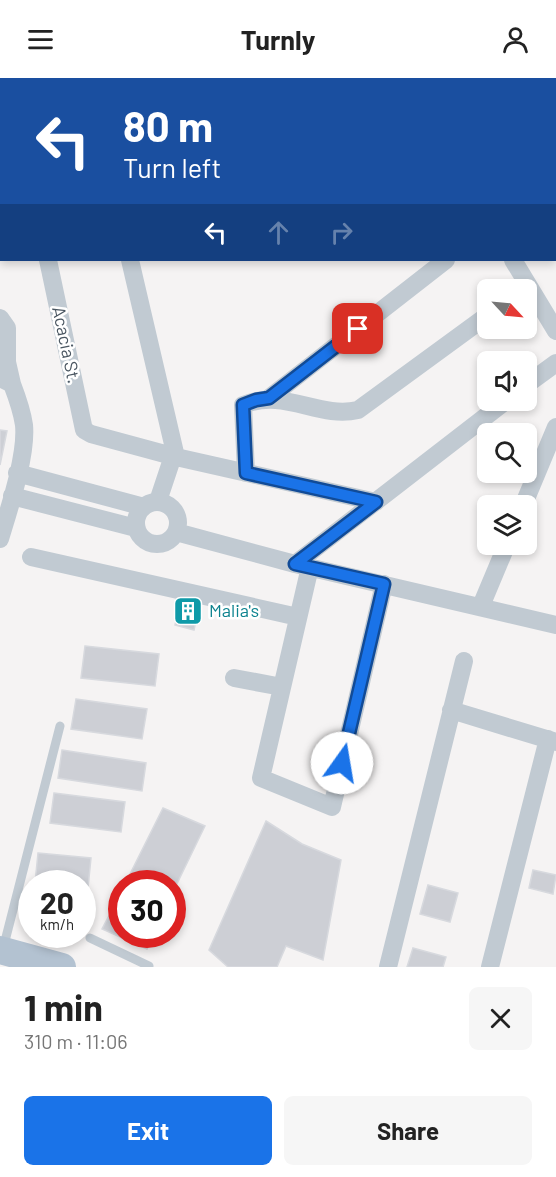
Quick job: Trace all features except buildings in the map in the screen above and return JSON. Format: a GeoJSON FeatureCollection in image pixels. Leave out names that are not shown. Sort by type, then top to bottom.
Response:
{"type":"FeatureCollection","features":[{"type":"Feature","properties":{"kind":"main road"},"geometry":{"type":"LineString","coordinates":[[1,955],[62,967]]}},
{"type":"Feature","properties":{"kind":"street","name":"Acacia St."},"geometry":{"type":"LineString","coordinates":[[48,261],[84,430],[91,434],[176,457]]}},
{"type":"Feature","properties":{"kind":"street"},"geometry":{"type":"LineString","coordinates":[[130,261],[176,457]]}},
{"type":"Feature","properties":{"kind":"street"},"geometry":{"type":"LineString","coordinates":[[269,398],[445,261]]}},
{"type":"Feature","properties":{"kind":"street"},"geometry":{"type":"LineString","coordinates":[[513,261],[520,279]]}},
{"type":"Feature","properties":{"kind":"street"},"geometry":{"type":"LineString","coordinates":[[537,305],[556,331]]}},
{"type":"Feature","properties":{"kind":"street"},"geometry":{"type":"LineString","coordinates":[[0,318],[7,328],[5,369],[24,426],[24,445],[0,539]]}},
{"type":"Feature","properties":{"kind":"street"},"geometry":{"type":"LineString","coordinates":[[246,473],[243,405],[269,398],[345,413],[358,410],[477,323]]}},
{"type":"Feature","properties":{"kind":"street"},"geometry":{"type":"LineString","coordinates":[[537,377],[556,363]]}},
{"type":"Feature","properties":{"kind":"street"},"geometry":{"type":"LineString","coordinates":[[384,584],[329,816],[261,778],[298,617],[302,566],[376,502],[493,411]]}},
{"type":"Feature","properties":{"kind":"street"},"geometry":{"type":"LineString","coordinates":[[528,495],[556,427]]}},
{"type":"Feature","properties":{"kind":"street"},"geometry":{"type":"LineString","coordinates":[[176,457],[376,502]]}},
{"type":"Feature","properties":{"kind":"street"},"geometry":{"type":"LineString","coordinates":[[17,473],[151,504],[165,503],[176,512],[178,525],[176,532],[167,542],[154,544],[142,538],[136,528],[136,518],[151,504],[171,462],[176,457]]}},
{"type":"Feature","properties":{"kind":"street"},"geometry":{"type":"LineString","coordinates":[[12,496],[136,528]]}},
{"type":"Feature","properties":{"kind":"street"},"geometry":{"type":"LineString","coordinates":[[176,532],[302,566],[556,625]]}},
{"type":"Feature","properties":{"kind":"street"},"geometry":{"type":"LineString","coordinates":[[481,606],[502,555]]}},
{"type":"Feature","properties":{"kind":"street"},"geometry":{"type":"LineString","coordinates":[[31,557],[298,617]]}},
{"type":"Feature","properties":{"kind":"street"},"geometry":{"type":"LineString","coordinates":[[388,967],[464,661]]}},
{"type":"Feature","properties":{"kind":"street"},"geometry":{"type":"LineString","coordinates":[[234,678],[282,687]]}},
{"type":"Feature","properties":{"kind":"street"},"geometry":{"type":"LineString","coordinates":[[451,710],[552,740],[490,967]]}},
{"type":"Feature","properties":{"kind":"lane"},"geometry":{"type":"LineString","coordinates":[[1,955],[60,726]]}},
{"type":"Feature","properties":{"kind":"lane"},"geometry":{"type":"LineString","coordinates":[[96,941],[149,966]]}},
{"type":"Feature","properties":{"kind":"place","name":"Malia's"},"geometry":{"type":"Point","coordinates":[188,611]}},
{"type":"Feature","properties":{"kind":"route"},"geometry":{"type":"LineString","coordinates":[[342,763],[384,584],[295,564],[376,502],[246,473],[243,405],[269,398],[358,329]]}}]}
